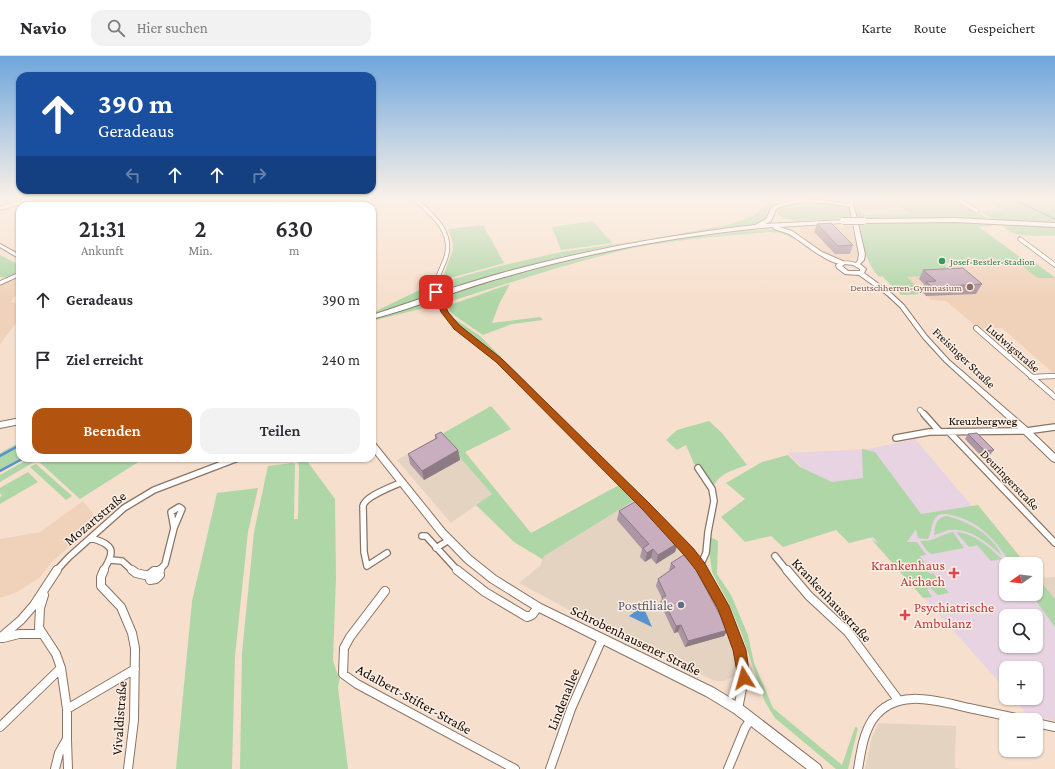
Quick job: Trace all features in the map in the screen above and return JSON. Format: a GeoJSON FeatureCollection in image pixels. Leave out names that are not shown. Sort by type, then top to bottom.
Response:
{"type":"FeatureCollection","features":[{"type":"Feature","properties":{"kind":"highway"},"geometry":{"type":"LineString","coordinates":[[376,316],[490,279],[593,252],[674,237],[724,231]]}},
{"type":"Feature","properties":{"kind":"highway"},"geometry":{"type":"LineString","coordinates":[[786,231],[841,264]]}},
{"type":"Feature","properties":{"kind":"highway"},"geometry":{"type":"LineString","coordinates":[[795,231],[799,238]]}},
{"type":"Feature","properties":{"kind":"highway"},"geometry":{"type":"LineString","coordinates":[[0,424],[16,422]]}},
{"type":"Feature","properties":{"kind":"main road"},"geometry":{"type":"LineString","coordinates":[[857,231],[862,254],[861,260],[857,265]]}},
{"type":"Feature","properties":{"kind":"main road"},"geometry":{"type":"LineString","coordinates":[[0,246],[16,255]]}},
{"type":"Feature","properties":{"kind":"main road"},"geometry":{"type":"LineString","coordinates":[[841,264],[857,265],[863,269],[860,274]]}},
{"type":"Feature","properties":{"kind":"main road","name":"Freisinger Straße"},"geometry":{"type":"LineString","coordinates":[[841,264],[840,268],[845,272],[860,274],[878,285],[898,302],[925,338],[947,361],[1026,431],[1055,459]]}},
{"type":"Feature","properties":{"kind":"main road","name":"Schrobenhausener Straße"},"geometry":{"type":"LineString","coordinates":[[376,450],[449,540],[468,559],[489,576],[513,593],[538,607],[710,692],[752,718],[816,769]]}},
{"type":"Feature","properties":{"kind":"street"},"geometry":{"type":"LineString","coordinates":[[445,231],[448,238],[448,250],[439,272],[436,286],[444,312],[456,327],[499,360],[663,524],[700,566],[723,606],[740,650],[744,678],[738,709]]}},
{"type":"Feature","properties":{"kind":"street"},"geometry":{"type":"LineString","coordinates":[[1020,238],[1055,265]]}},
{"type":"Feature","properties":{"kind":"street"},"geometry":{"type":"LineString","coordinates":[[0,283],[16,276]]}},
{"type":"Feature","properties":{"kind":"street","name":"Ludwigstraße"},"geometry":{"type":"LineString","coordinates":[[976,328],[1055,397]]}},
{"type":"Feature","properties":{"kind":"street"},"geometry":{"type":"LineString","coordinates":[[1031,377],[1055,376]]}},
{"type":"Feature","properties":{"kind":"street","name":"Kreuzbergweg"},"geometry":{"type":"LineString","coordinates":[[920,410],[939,431]]}},
{"type":"Feature","properties":{"kind":"street","name":"Kreuzbergweg"},"geometry":{"type":"LineString","coordinates":[[896,438],[914,433],[939,431],[1026,431],[1055,428]]}},
{"type":"Feature","properties":{"kind":"street","name":"Deuringerstraße"},"geometry":{"type":"LineString","coordinates":[[949,432],[1055,543]]}},
{"type":"Feature","properties":{"kind":"street","name":"Mozartstraße"},"geometry":{"type":"LineString","coordinates":[[0,639],[21,620],[45,590],[56,571],[91,538],[137,499],[154,490],[228,462]]}},
{"type":"Feature","properties":{"kind":"street"},"geometry":{"type":"LineString","coordinates":[[698,468],[711,488],[715,502],[715,510],[709,527],[705,558],[700,566]]}},
{"type":"Feature","properties":{"kind":"street"},"geometry":{"type":"LineString","coordinates":[[387,553],[367,566],[364,552],[363,506],[364,502],[369,498],[402,482]]}},
{"type":"Feature","properties":{"kind":"street"},"geometry":{"type":"LineString","coordinates":[[91,538],[104,542],[108,545],[111,549],[110,560],[122,561],[136,573],[149,576],[154,571],[159,571],[165,564],[174,528]]}},
{"type":"Feature","properties":{"kind":"street"},"geometry":{"type":"LineString","coordinates":[[422,536],[426,536],[436,548],[479,588],[527,617],[534,614],[538,607]]}},
{"type":"Feature","properties":{"kind":"street"},"geometry":{"type":"LineString","coordinates":[[436,548],[449,540]]}},
{"type":"Feature","properties":{"kind":"street","name":"Krankenhausstraße"},"geometry":{"type":"LineString","coordinates":[[775,556],[808,596],[848,632],[899,701]]}},
{"type":"Feature","properties":{"kind":"street","name":"Vivaldistraße"},"geometry":{"type":"LineString","coordinates":[[110,560],[99,582],[101,586],[121,606],[134,640],[135,669],[132,745],[128,769]]}},
{"type":"Feature","properties":{"kind":"street"},"geometry":{"type":"LineString","coordinates":[[45,590],[39,619],[39,628],[56,654],[61,668],[67,709],[68,769]]}},
{"type":"Feature","properties":{"kind":"street","name":"Adalbert-Stifter-Straße"},"geometry":{"type":"LineString","coordinates":[[385,591],[350,637],[344,648],[343,674],[357,684],[515,769]]}},
{"type":"Feature","properties":{"kind":"street","name":"Mozartstraße"},"geometry":{"type":"LineString","coordinates":[[0,639],[19,634],[42,634]]}},
{"type":"Feature","properties":{"kind":"street","name":"Lindenallee"},"geometry":{"type":"LineString","coordinates":[[550,769],[571,710],[602,639]]}},
{"type":"Feature","properties":{"kind":"street"},"geometry":{"type":"LineString","coordinates":[[0,727],[61,668]]}},
{"type":"Feature","properties":{"kind":"street","name":"Vivaldistraße"},"geometry":{"type":"LineString","coordinates":[[67,709],[135,669]]}},
{"type":"Feature","properties":{"kind":"street"},"geometry":{"type":"LineString","coordinates":[[858,769],[864,737],[869,725],[877,713],[887,706],[899,701],[907,699],[928,699],[999,714]]}},
{"type":"Feature","properties":{"kind":"street"},"geometry":{"type":"LineString","coordinates":[[728,769],[745,728],[752,718]]}},
{"type":"Feature","properties":{"kind":"street"},"geometry":{"type":"LineString","coordinates":[[1043,724],[1055,727]]}},
{"type":"Feature","properties":{"kind":"street"},"geometry":{"type":"LineString","coordinates":[[55,769],[59,753],[67,739]]}},
{"type":"Feature","properties":{"kind":"shaded area"},"geometry":{"type":"Polygon","coordinates":[[[799,231],[853,231],[857,257],[854,260],[848,261],[837,259],[807,241],[799,231]]]}},
{"type":"Feature","properties":{"kind":"shaded area"},"geometry":{"type":"Polygon","coordinates":[[[1032,260],[1055,277],[1055,373],[1053,373],[1002,328],[979,329],[946,301],[931,300],[906,277],[955,275],[941,263],[1032,260]]]}},
{"type":"Feature","properties":{"kind":"shaded area"},"geometry":{"type":"Polygon","coordinates":[[[16,278],[16,295],[10,302],[16,303],[16,323],[0,344],[0,284],[16,278]]]}},
{"type":"Feature","properties":{"kind":"shaded area"},"geometry":{"type":"Polygon","coordinates":[[[440,435],[492,494],[451,523],[397,460],[440,435]]]}},
{"type":"Feature","properties":{"kind":"shaded area","name":"Krankenhaus Aichach"},"geometry":{"type":"Polygon","coordinates":[[[915,439],[1015,557],[999,557],[999,601],[1043,601],[1043,598],[1055,604],[1055,721],[1043,718],[1043,713],[1026,713],[1019,705],[1043,705],[1043,661],[999,661],[999,682],[873,540],[788,453],[868,449],[915,439]]]}},
{"type":"Feature","properties":{"kind":"shaded area"},"geometry":{"type":"Polygon","coordinates":[[[635,500],[683,549],[697,571],[734,651],[736,675],[724,681],[715,681],[584,618],[519,583],[541,565],[542,559],[546,555],[635,500]]]}},
{"type":"Feature","properties":{"kind":"shaded area"},"geometry":{"type":"Polygon","coordinates":[[[83,501],[98,520],[51,563],[39,578],[17,592],[0,598],[0,539],[40,532],[83,501]]]}},
{"type":"Feature","properties":{"kind":"shaded area"},"geometry":{"type":"Polygon","coordinates":[[[1055,577],[1055,599],[1043,584],[1043,578],[1055,577]]]}},
{"type":"Feature","properties":{"kind":"shaded area"},"geometry":{"type":"Polygon","coordinates":[[[879,723],[956,726],[955,768],[962,769],[865,769],[872,737],[879,723]]]}},
{"type":"Feature","properties":{"kind":"green space"},"geometry":{"type":"Polygon","coordinates":[[[449,231],[486,231],[504,263],[447,279],[442,279],[453,250],[453,243],[449,231]]]}},
{"type":"Feature","properties":{"kind":"green space"},"geometry":{"type":"Polygon","coordinates":[[[554,231],[602,231],[612,243],[561,250],[554,231]]]}},
{"type":"Feature","properties":{"kind":"green space"},"geometry":{"type":"Polygon","coordinates":[[[692,231],[702,231],[600,248],[528,265],[446,289],[441,284],[446,281],[500,266],[561,252],[692,231]]]}},
{"type":"Feature","properties":{"kind":"green space"},"geometry":{"type":"Polygon","coordinates":[[[747,231],[782,231],[788,233],[797,241],[781,233],[769,232],[668,242],[634,248],[587,260],[448,302],[446,296],[504,278],[592,255],[652,243],[747,231]]]}},
{"type":"Feature","properties":{"kind":"green space","name":"Josef-Bestler-Stadion"},"geometry":{"type":"Polygon","coordinates":[[[861,231],[985,231],[1024,260],[942,263],[956,275],[907,277],[924,294],[901,295],[882,276],[879,277],[874,271],[867,258],[861,231]]]}},
{"type":"Feature","properties":{"kind":"green space"},"geometry":{"type":"Polygon","coordinates":[[[1010,231],[1055,231],[1055,236],[1025,236],[1010,231]]]}},
{"type":"Feature","properties":{"kind":"green space"},"geometry":{"type":"Polygon","coordinates":[[[0,255],[16,263],[16,274],[7,278],[0,277],[0,255]]]}},
{"type":"Feature","properties":{"kind":"green space"},"geometry":{"type":"Polygon","coordinates":[[[1035,263],[1055,278],[1038,278],[1019,264],[1035,263]]]}},
{"type":"Feature","properties":{"kind":"green space"},"geometry":{"type":"Polygon","coordinates":[[[510,284],[500,302],[492,323],[540,317],[543,320],[512,324],[483,335],[451,313],[447,306],[510,284]]]}},
{"type":"Feature","properties":{"kind":"green space"},"geometry":{"type":"Polygon","coordinates":[[[430,285],[433,286],[433,291],[429,295],[376,314],[376,311],[430,285]]]}},
{"type":"Feature","properties":{"kind":"green space"},"geometry":{"type":"Polygon","coordinates":[[[433,299],[436,305],[376,320],[376,318],[433,299]]]}},
{"type":"Feature","properties":{"kind":"green space"},"geometry":{"type":"Polygon","coordinates":[[[455,319],[480,336],[501,357],[499,358],[472,339],[454,321],[455,319]]]}},
{"type":"Feature","properties":{"kind":"green space"},"geometry":{"type":"Polygon","coordinates":[[[491,406],[511,429],[465,452],[531,533],[619,485],[635,500],[546,555],[542,559],[514,542],[476,505],[492,494],[440,435],[491,406]]]}},
{"type":"Feature","properties":{"kind":"green space"},"geometry":{"type":"Polygon","coordinates":[[[709,421],[722,433],[747,465],[723,475],[713,487],[699,466],[695,466],[686,445],[677,450],[666,440],[677,430],[709,421]]]}},
{"type":"Feature","properties":{"kind":"green space"},"geometry":{"type":"Polygon","coordinates":[[[16,444],[16,462],[19,462],[0,472],[0,453],[16,444]]]}},
{"type":"Feature","properties":{"kind":"green space"},"geometry":{"type":"Polygon","coordinates":[[[862,449],[875,452],[921,514],[978,505],[1020,557],[1006,557],[987,534],[971,522],[952,515],[940,514],[935,518],[928,539],[918,538],[916,529],[907,542],[917,542],[926,555],[920,556],[931,571],[928,572],[930,574],[933,573],[949,593],[938,595],[930,588],[927,589],[932,597],[923,598],[872,540],[879,544],[873,537],[849,543],[836,530],[783,547],[771,536],[745,542],[721,517],[745,499],[726,483],[762,462],[788,455],[800,467],[832,482],[863,478],[862,449]]]}},
{"type":"Feature","properties":{"kind":"green space"},"geometry":{"type":"Polygon","coordinates":[[[23,462],[34,462],[0,482],[0,475],[23,462]]]}},
{"type":"Feature","properties":{"kind":"green space"},"geometry":{"type":"Polygon","coordinates":[[[39,462],[138,462],[80,499],[39,462]]]}},
{"type":"Feature","properties":{"kind":"green space"},"geometry":{"type":"Polygon","coordinates":[[[298,462],[308,462],[335,499],[336,577],[333,660],[337,673],[340,677],[338,687],[348,769],[240,769],[242,653],[254,532],[268,466],[295,464],[294,519],[298,519],[298,462]]]}},
{"type":"Feature","properties":{"kind":"green space"},"geometry":{"type":"Polygon","coordinates":[[[36,464],[72,496],[66,500],[30,467],[36,464]]]}},
{"type":"Feature","properties":{"kind":"green space"},"geometry":{"type":"Polygon","coordinates":[[[28,472],[38,482],[0,504],[0,497],[2,496],[0,493],[0,488],[28,472]]]}},
{"type":"Feature","properties":{"kind":"green space"},"geometry":{"type":"Polygon","coordinates":[[[258,488],[248,532],[235,656],[232,769],[176,769],[192,601],[217,493],[258,488]]]}},
{"type":"Feature","properties":{"kind":"green space"},"geometry":{"type":"Polygon","coordinates":[[[946,516],[963,521],[986,535],[998,548],[1002,556],[985,541],[971,533],[949,530],[934,535],[938,520],[946,516]]]}},
{"type":"Feature","properties":{"kind":"green space"},"geometry":{"type":"Polygon","coordinates":[[[953,532],[964,548],[932,554],[928,552],[920,541],[930,540],[953,532]]]}},
{"type":"Feature","properties":{"kind":"green space"},"geometry":{"type":"Polygon","coordinates":[[[956,532],[969,535],[986,545],[1000,557],[999,560],[991,561],[977,545],[969,547],[956,532]]]}},
{"type":"Feature","properties":{"kind":"green space"},"geometry":{"type":"Polygon","coordinates":[[[710,537],[718,541],[717,574],[731,595],[748,635],[754,663],[773,708],[842,765],[855,727],[858,728],[848,769],[836,769],[775,718],[765,702],[741,632],[729,604],[712,572],[710,537]]]}},
{"type":"Feature","properties":{"kind":"green space"},"geometry":{"type":"Polygon","coordinates":[[[1043,584],[1055,599],[1055,627],[1036,601],[1043,601],[1043,584]]]}},
{"type":"Feature","properties":{"kind":"water"},"geometry":{"type":"Polygon","coordinates":[[[643,606],[652,627],[629,616],[643,606]]]}},
{"type":"Feature","properties":{"kind":"building"},"geometry":{"type":"Polygon","coordinates":[[[824,231],[839,231],[853,245],[838,246],[824,231]]]}},
{"type":"Feature","properties":{"kind":"building"},"geometry":{"type":"Polygon","coordinates":[[[963,268],[982,284],[932,287],[926,282],[936,281],[923,270],[963,268]]]}},
{"type":"Feature","properties":{"kind":"building"},"geometry":{"type":"Polygon","coordinates":[[[441,432],[458,450],[422,471],[408,454],[437,438],[435,435],[441,432]]]}},
{"type":"Feature","properties":{"kind":"building"},"geometry":{"type":"Polygon","coordinates":[[[977,433],[994,450],[985,451],[968,434],[977,433]]]}},
{"type":"Feature","properties":{"kind":"building"},"geometry":{"type":"Polygon","coordinates":[[[638,500],[678,543],[658,555],[653,549],[647,553],[643,548],[649,544],[619,511],[638,500]]]}},
{"type":"Feature","properties":{"kind":"building"},"geometry":{"type":"Polygon","coordinates":[[[687,553],[728,630],[688,641],[681,625],[676,626],[672,618],[662,597],[666,596],[658,579],[675,567],[671,563],[687,553]]]}},
{"type":"Feature","properties":{"kind":"waterway"},"geometry":{"type":"LineString","coordinates":[[0,456],[16,447]]}},
{"type":"Feature","properties":{"kind":"waterway"},"geometry":{"type":"LineString","coordinates":[[0,471],[17,462]]}},
{"type":"Feature","properties":{"kind":"place","name":"Josef-Bestler-Stadion"},"geometry":{"type":"Point","coordinates":[942,261]}},
{"type":"Feature","properties":{"kind":"place","name":"Deutschherren-Gymnasium"},"geometry":{"type":"Point","coordinates":[970,287]}},
{"type":"Feature","properties":{"kind":"place","name":"Krankenhaus Aichach"},"geometry":{"type":"Point","coordinates":[954,573]}},
{"type":"Feature","properties":{"kind":"place","name":"Postfiliale"},"geometry":{"type":"Point","coordinates":[681,605]}},
{"type":"Feature","properties":{"kind":"place","name":"Psychiatrische Ambulanz"},"geometry":{"type":"Point","coordinates":[905,615]}},
{"type":"Feature","properties":{"kind":"route"},"geometry":{"type":"LineString","coordinates":[[436,292],[444,312],[456,327],[499,360],[582,445],[663,524],[700,566],[723,606],[734,634],[740,650],[744,678]]}}]}
